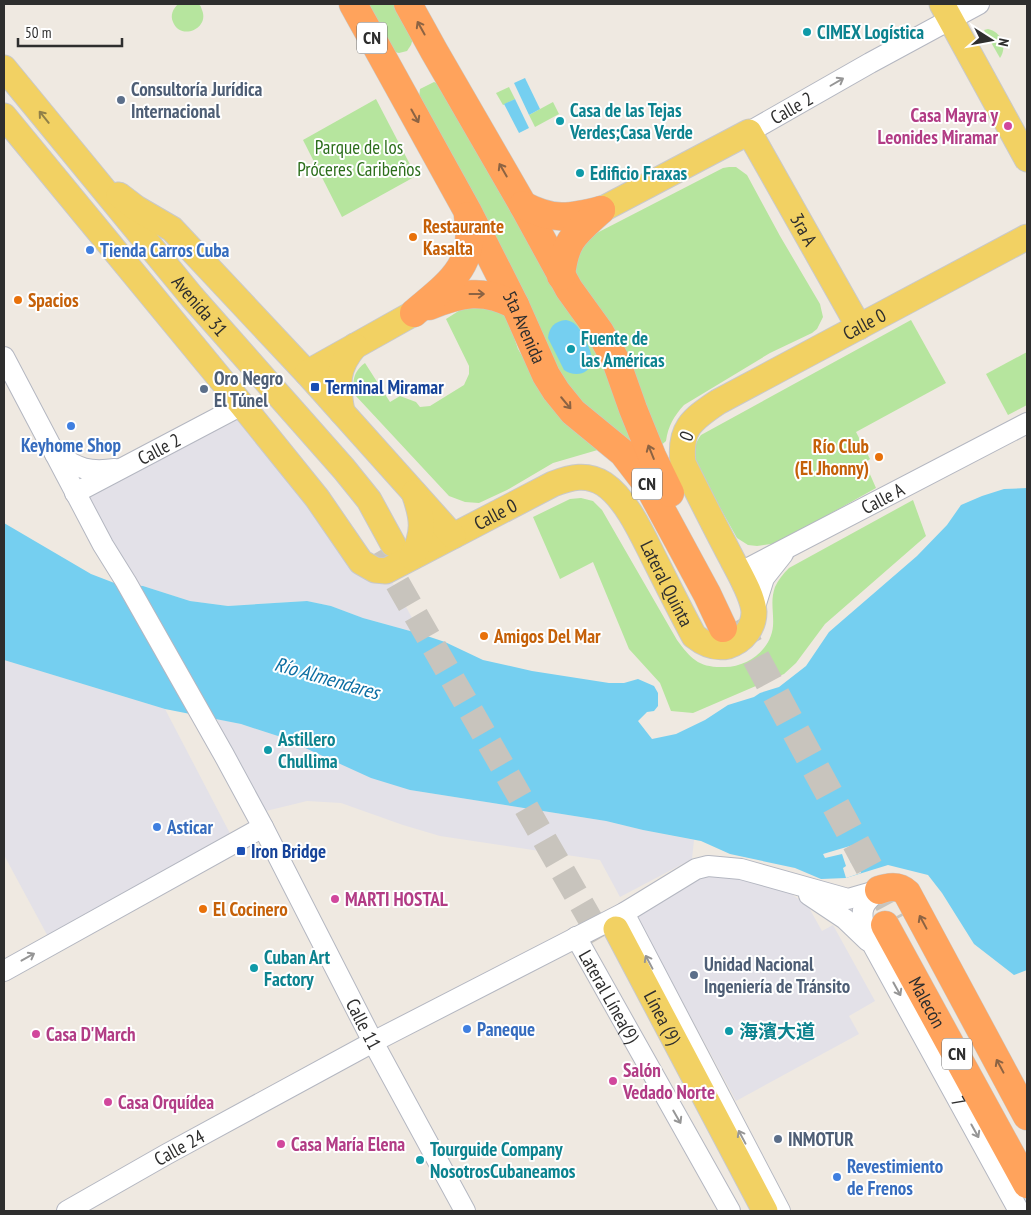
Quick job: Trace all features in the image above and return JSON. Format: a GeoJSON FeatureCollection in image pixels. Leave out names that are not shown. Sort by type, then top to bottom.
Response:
{"type":"FeatureCollection","features":[{"type":"Feature","properties":{"kind":"highway","name":"5ta Avenida"},"geometry":{"type":"LineString","coordinates":[[353,4],[468,212],[515,305],[539,362],[556,391],[573,412],[622,453],[649,487],[707,594],[738,620]]}},
{"type":"Feature","properties":{"kind":"highway","name":"CN"},"geometry":{"type":"LineString","coordinates":[[408,4],[569,289],[600,332],[616,361],[632,409],[658,470],[738,620]]}},
{"type":"Feature","properties":{"kind":"highway"},"geometry":{"type":"LineString","coordinates":[[523,205],[550,216],[576,216],[601,210]]}},
{"type":"Feature","properties":{"kind":"highway"},"geometry":{"type":"LineString","coordinates":[[562,276],[565,251],[570,242],[576,233],[601,210]]}},
{"type":"Feature","properties":{"kind":"highway"},"geometry":{"type":"LineString","coordinates":[[414,313],[456,276],[469,247],[471,233],[468,212]]}},
{"type":"Feature","properties":{"kind":"highway"},"geometry":{"type":"LineString","coordinates":[[414,313],[443,300],[463,294],[483,293],[501,297],[515,305]]}},
{"type":"Feature","properties":{"kind":"highway"},"geometry":{"type":"LineString","coordinates":[[879,890],[887,887],[898,887],[907,893],[1027,1116]]}},
{"type":"Feature","properties":{"kind":"highway","name":"Malecón"},"geometry":{"type":"LineString","coordinates":[[885,930],[1027,1160]]}},
{"type":"Feature","properties":{"kind":"highway","name":"Malecón"},"geometry":{"type":"LineString","coordinates":[[885,930],[1027,1184]]}},
{"type":"Feature","properties":{"kind":"main road"},"geometry":{"type":"LineString","coordinates":[[946,12],[1027,159]]}},
{"type":"Feature","properties":{"kind":"main road","name":"Avenida 31"},"geometry":{"type":"LineString","coordinates":[[4,68],[192,297],[344,469],[368,500],[395,551]]}},
{"type":"Feature","properties":{"kind":"main road","name":"Avenida 31"},"geometry":{"type":"LineString","coordinates":[[4,100],[64,174],[186,317],[332,478],[352,506],[395,551]]}},
{"type":"Feature","properties":{"kind":"main road","name":"Calle 0"},"geometry":{"type":"LineString","coordinates":[[4,116],[317,498],[361,562],[375,570],[386,571],[395,551],[453,536],[566,479]]}},
{"type":"Feature","properties":{"kind":"main road","name":"Calle 2"},"geometry":{"type":"LineString","coordinates":[[601,210],[749,132]]}},
{"type":"Feature","properties":{"kind":"main road","name":"3ra A"},"geometry":{"type":"LineString","coordinates":[[749,132],[859,327]]}},
{"type":"Feature","properties":{"kind":"main road"},"geometry":{"type":"LineString","coordinates":[[706,155],[734,150],[750,153],[769,166]]}},
{"type":"Feature","properties":{"kind":"main road"},"geometry":{"type":"LineString","coordinates":[[75,154],[122,198],[172,230],[307,373],[453,536]]}},
{"type":"Feature","properties":{"kind":"main road","name":"Calle 0"},"geometry":{"type":"LineString","coordinates":[[702,413],[718,402],[1027,237]]}},
{"type":"Feature","properties":{"kind":"main road"},"geometry":{"type":"LineString","coordinates":[[824,346],[836,331],[840,316],[840,304],[834,282]]}},
{"type":"Feature","properties":{"kind":"main road"},"geometry":{"type":"LineString","coordinates":[[307,373],[414,313]]}},
{"type":"Feature","properties":{"kind":"main road"},"geometry":{"type":"LineString","coordinates":[[342,412],[339,394],[340,372],[344,358],[354,346]]}},
{"type":"Feature","properties":{"kind":"main road","name":"0"},"geometry":{"type":"LineString","coordinates":[[702,413],[687,428],[682,440],[683,463],[739,574]]}},
{"type":"Feature","properties":{"kind":"main road","name":"Lateral Quinta"},"geometry":{"type":"LineString","coordinates":[[566,479],[578,476],[590,478],[603,483],[614,491],[640,531],[694,636],[702,643],[723,647],[742,639],[749,630],[753,620],[738,620]]}},
{"type":"Feature","properties":{"kind":"main road"},"geometry":{"type":"LineString","coordinates":[[395,551],[419,544],[422,502]]}},
{"type":"Feature","properties":{"kind":"main road"},"geometry":{"type":"LineString","coordinates":[[422,502],[451,520],[477,523]]}},
{"type":"Feature","properties":{"kind":"main road"},"geometry":{"type":"LineString","coordinates":[[738,620],[751,600],[739,574]]}},
{"type":"Feature","properties":{"kind":"main road","name":"Línea (9)"},"geometry":{"type":"LineString","coordinates":[[613,927],[745,1211]]}},
{"type":"Feature","properties":{"kind":"main road","name":"Línea (9)"},"geometry":{"type":"LineString","coordinates":[[613,927],[765,1211]]}},
{"type":"Feature","properties":{"kind":"street","name":"Calle 2"},"geometry":{"type":"LineString","coordinates":[[749,132],[946,12],[979,4]]}},
{"type":"Feature","properties":{"kind":"street","name":"Calle 11"},"geometry":{"type":"LineString","coordinates":[[4,357],[103,545],[126,582],[263,827],[373,1042],[465,1211]]}},
{"type":"Feature","properties":{"kind":"street"},"geometry":{"type":"LineString","coordinates":[[4,391],[34,414]]}},
{"type":"Feature","properties":{"kind":"street","name":"Calle 2"},"geometry":{"type":"LineString","coordinates":[[75,493],[242,405]]}},
{"type":"Feature","properties":{"kind":"street","name":"Calle A"},"geometry":{"type":"LineString","coordinates":[[739,574],[1027,423]]}},
{"type":"Feature","properties":{"kind":"street"},"geometry":{"type":"LineString","coordinates":[[55,454],[81,468],[99,471],[122,468]]}},
{"type":"Feature","properties":{"kind":"street"},"geometry":{"type":"LineString","coordinates":[[738,620],[764,578],[790,547]]}},
{"type":"Feature","properties":{"kind":"street"},"geometry":{"type":"LineString","coordinates":[[4,971],[263,827]]}},
{"type":"Feature","properties":{"kind":"street"},"geometry":{"type":"LineString","coordinates":[[576,938],[613,927],[696,869],[708,866],[741,869],[848,899],[879,890]]}},
{"type":"Feature","properties":{"kind":"street"},"geometry":{"type":"LineString","coordinates":[[780,879],[811,896],[845,919],[885,930]]}},
{"type":"Feature","properties":{"kind":"street","name":"7"},"geometry":{"type":"LineString","coordinates":[[879,890],[866,901],[862,908],[864,929],[885,930],[1019,1211]]}},
{"type":"Feature","properties":{"kind":"street"},"geometry":{"type":"LineString","coordinates":[[613,927],[780,1211]]}},
{"type":"Feature","properties":{"kind":"street","name":"Calle 24"},"geometry":{"type":"LineString","coordinates":[[66,1211],[373,1042],[576,938]]}},
{"type":"Feature","properties":{"kind":"street","name":"Lateral Línea(9)"},"geometry":{"type":"LineString","coordinates":[[576,938],[730,1211]]}},
{"type":"Feature","properties":{"kind":"shaded area"},"geometry":{"type":"Polygon","coordinates":[[[242,405],[317,498],[386,571],[421,634],[363,618],[331,606],[307,601],[228,606],[190,601],[143,586],[117,584],[75,493],[242,405]]]}},
{"type":"Feature","properties":{"kind":"shaded area"},"geometry":{"type":"Polygon","coordinates":[[[4,660],[165,709],[235,843],[52,944],[4,855],[4,660]]]}},
{"type":"Feature","properties":{"kind":"shaded area"},"geometry":{"type":"Polygon","coordinates":[[[217,719],[241,724],[281,737],[410,790],[606,821],[694,840],[692,859],[620,897],[600,860],[440,836],[341,803],[307,801],[266,811],[239,767],[217,719]]]}},
{"type":"Feature","properties":{"kind":"shaded area"},"geometry":{"type":"Polygon","coordinates":[[[703,875],[749,876],[786,890],[808,906],[822,931],[833,925],[875,1001],[849,1016],[859,1034],[736,1101],[636,915],[703,875]]]}},
{"type":"Feature","properties":{"kind":"green space"},"geometry":{"type":"Polygon","coordinates":[[[178,4],[198,4],[202,10],[202,23],[187,32],[177,28],[173,22],[172,15],[173,10],[178,4]]]}},
{"type":"Feature","properties":{"kind":"green space"},"geometry":{"type":"Polygon","coordinates":[[[364,4],[394,4],[413,38],[407,51],[399,53],[390,51],[364,4]]]}},
{"type":"Feature","properties":{"kind":"green space"},"geometry":{"type":"Polygon","coordinates":[[[988,29],[1000,36],[1002,40],[1003,49],[1000,58],[984,30],[988,29]]]}},
{"type":"Feature","properties":{"kind":"green space"},"geometry":{"type":"Polygon","coordinates":[[[434,82],[442,85],[598,344],[646,467],[562,384],[419,98],[420,89],[434,82]]]}},
{"type":"Feature","properties":{"kind":"green space"},"geometry":{"type":"Polygon","coordinates":[[[509,87],[515,99],[503,105],[496,93],[509,87]]]}},
{"type":"Feature","properties":{"kind":"green space","name":"Parque de los Próceres Caribeños"},"geometry":{"type":"Polygon","coordinates":[[[376,99],[416,176],[342,217],[303,140],[376,99]]]}},
{"type":"Feature","properties":{"kind":"green space"},"geometry":{"type":"Polygon","coordinates":[[[553,102],[559,114],[535,127],[529,115],[553,102]]]}},
{"type":"Feature","properties":{"kind":"green space"},"geometry":{"type":"Polygon","coordinates":[[[736,167],[747,175],[820,304],[823,317],[817,329],[812,333],[770,353],[684,405],[672,422],[666,441],[658,448],[575,275],[574,258],[591,236],[723,168],[736,167]]]}},
{"type":"Feature","properties":{"kind":"green space"},"geometry":{"type":"Polygon","coordinates":[[[468,305],[494,306],[508,319],[518,349],[543,391],[601,449],[553,463],[507,490],[479,503],[465,502],[449,496],[355,395],[354,385],[356,373],[365,363],[390,402],[400,396],[416,402],[420,407],[430,406],[464,385],[469,374],[469,366],[446,319],[468,305]]]}},
{"type":"Feature","properties":{"kind":"green space"},"geometry":{"type":"Polygon","coordinates":[[[911,320],[946,383],[856,432],[870,459],[865,463],[876,488],[778,543],[757,546],[748,545],[737,538],[695,463],[695,448],[701,435],[911,320]]]}},
{"type":"Feature","properties":{"kind":"green space"},"geometry":{"type":"Polygon","coordinates":[[[1027,352],[1027,405],[1008,415],[986,374],[1027,352]]]}},
{"type":"Feature","properties":{"kind":"green space"},"geometry":{"type":"Polygon","coordinates":[[[581,498],[593,501],[602,510],[682,647],[696,661],[716,667],[742,664],[763,650],[768,643],[773,626],[772,602],[775,587],[789,568],[913,500],[926,536],[825,624],[796,663],[784,674],[693,713],[671,711],[660,683],[629,649],[593,562],[560,579],[533,517],[570,499],[581,498]]]}},
{"type":"Feature","properties":{"kind":"water"},"geometry":{"type":"Polygon","coordinates":[[[525,78],[540,109],[529,115],[514,83],[525,78]]]}},
{"type":"Feature","properties":{"kind":"water"},"geometry":{"type":"Polygon","coordinates":[[[515,99],[529,128],[519,133],[504,104],[515,99]]]}},
{"type":"Feature","properties":{"kind":"water","name":"Fuente de las Américas"},"geometry":{"type":"Polygon","coordinates":[[[566,320],[574,323],[587,342],[592,361],[591,366],[585,372],[572,374],[564,370],[548,338],[553,325],[566,320]]]}},
{"type":"Feature","properties":{"kind":"water","name":"Río Almendares"},"geometry":{"type":"Polygon","coordinates":[[[1027,488],[1027,970],[1014,975],[974,944],[942,893],[928,875],[888,865],[846,878],[821,879],[795,868],[730,854],[701,841],[606,821],[410,790],[371,778],[281,737],[241,724],[165,709],[4,660],[4,523],[91,574],[117,584],[143,586],[190,601],[228,606],[307,601],[331,606],[363,618],[445,642],[483,660],[532,671],[609,683],[624,683],[638,679],[654,686],[658,693],[658,706],[654,711],[647,712],[638,721],[652,739],[676,734],[705,720],[728,705],[779,687],[806,666],[829,632],[917,556],[947,525],[961,505],[1004,489],[1027,488]]]}},
{"type":"Feature","properties":{"kind":"pier"},"geometry":{"type":"Polygon","coordinates":[[[860,843],[862,849],[848,854],[851,863],[857,861],[861,873],[846,878],[843,868],[846,866],[842,854],[825,858],[823,854],[860,843]]]}},
{"type":"Feature","properties":{"kind":"tunnel"},"geometry":{"type":"LineString","coordinates":[[379,551],[601,938]]}},
{"type":"Feature","properties":{"kind":"tunnel"},"geometry":{"type":"LineString","coordinates":[[736,621],[897,919]]}},
{"type":"Feature","properties":{"kind":"place","name":"CIMEX Logística"},"geometry":{"type":"Point","coordinates":[807,32]}},
{"type":"Feature","properties":{"kind":"place","name":"Consultoría Jurídica Internacional"},"geometry":{"type":"Point","coordinates":[121,100]}},
{"type":"Feature","properties":{"kind":"place","name":"Casa de las Tejas Verdes;Casa Verde"},"geometry":{"type":"Point","coordinates":[560,121]}},
{"type":"Feature","properties":{"kind":"place","name":"Casa Mayra y Leonides Miramar"},"geometry":{"type":"Point","coordinates":[1008,126]}},
{"type":"Feature","properties":{"kind":"place","name":"Edificio Fraxas"},"geometry":{"type":"Point","coordinates":[580,173]}},
{"type":"Feature","properties":{"kind":"place","name":"Restaurante Kasalta"},"geometry":{"type":"Point","coordinates":[413,237]}},
{"type":"Feature","properties":{"kind":"place","name":"Tienda Carros Cuba"},"geometry":{"type":"Point","coordinates":[90,250]}},
{"type":"Feature","properties":{"kind":"place","name":"Spacios"},"geometry":{"type":"Point","coordinates":[18,300]}},
{"type":"Feature","properties":{"kind":"place","name":"Fuente de las Américas"},"geometry":{"type":"Point","coordinates":[571,349]}},
{"type":"Feature","properties":{"kind":"place","name":"Terminal Miramar"},"geometry":{"type":"Point","coordinates":[315,387]}},
{"type":"Feature","properties":{"kind":"place","name":"Oro Negro El Túnel"},"geometry":{"type":"Point","coordinates":[204,389]}},
{"type":"Feature","properties":{"kind":"place","name":"Keyhome Shop"},"geometry":{"type":"Point","coordinates":[71,426]}},
{"type":"Feature","properties":{"kind":"place","name":"Río Club (El Jhonny)"},"geometry":{"type":"Point","coordinates":[879,457]}},
{"type":"Feature","properties":{"kind":"place","name":"Amigos Del Mar"},"geometry":{"type":"Point","coordinates":[484,636]}},
{"type":"Feature","properties":{"kind":"place","name":"Astillero Chullima"},"geometry":{"type":"Point","coordinates":[268,750]}},
{"type":"Feature","properties":{"kind":"place","name":"Asticar"},"geometry":{"type":"Point","coordinates":[157,827]}},
{"type":"Feature","properties":{"kind":"place","name":"Iron Bridge"},"geometry":{"type":"Point","coordinates":[241,851]}},
{"type":"Feature","properties":{"kind":"place","name":"MARTI HOSTAL"},"geometry":{"type":"Point","coordinates":[335,899]}},
{"type":"Feature","properties":{"kind":"place","name":"El Cocinero"},"geometry":{"type":"Point","coordinates":[203,909]}},
{"type":"Feature","properties":{"kind":"place","name":"Cuban Art Factory"},"geometry":{"type":"Point","coordinates":[254,968]}},
{"type":"Feature","properties":{"kind":"place","name":"Unidad Nacional Ingeniería de Tránsito"},"geometry":{"type":"Point","coordinates":[694,975]}},
{"type":"Feature","properties":{"kind":"place","name":"Paneque"},"geometry":{"type":"Point","coordinates":[467,1029]}},
{"type":"Feature","properties":{"kind":"place","name":"海濱大道"},"geometry":{"type":"Point","coordinates":[729,1031]}},
{"type":"Feature","properties":{"kind":"place","name":"Casa D'March"},"geometry":{"type":"Point","coordinates":[36,1034]}},
{"type":"Feature","properties":{"kind":"place","name":"Salón Vedado Norte"},"geometry":{"type":"Point","coordinates":[613,1081]}},
{"type":"Feature","properties":{"kind":"place","name":"Casa Orquídea"},"geometry":{"type":"Point","coordinates":[108,1102]}},
{"type":"Feature","properties":{"kind":"place","name":"INMOTUR"},"geometry":{"type":"Point","coordinates":[778,1139]}},
{"type":"Feature","properties":{"kind":"place","name":"Casa María Elena"},"geometry":{"type":"Point","coordinates":[281,1144]}},
{"type":"Feature","properties":{"kind":"place","name":"Tourguide Company NosotrosCubaneamos"},"geometry":{"type":"Point","coordinates":[420,1160]}},
{"type":"Feature","properties":{"kind":"place","name":"Revestimiento de Frenos"},"geometry":{"type":"Point","coordinates":[837,1177]}}]}
